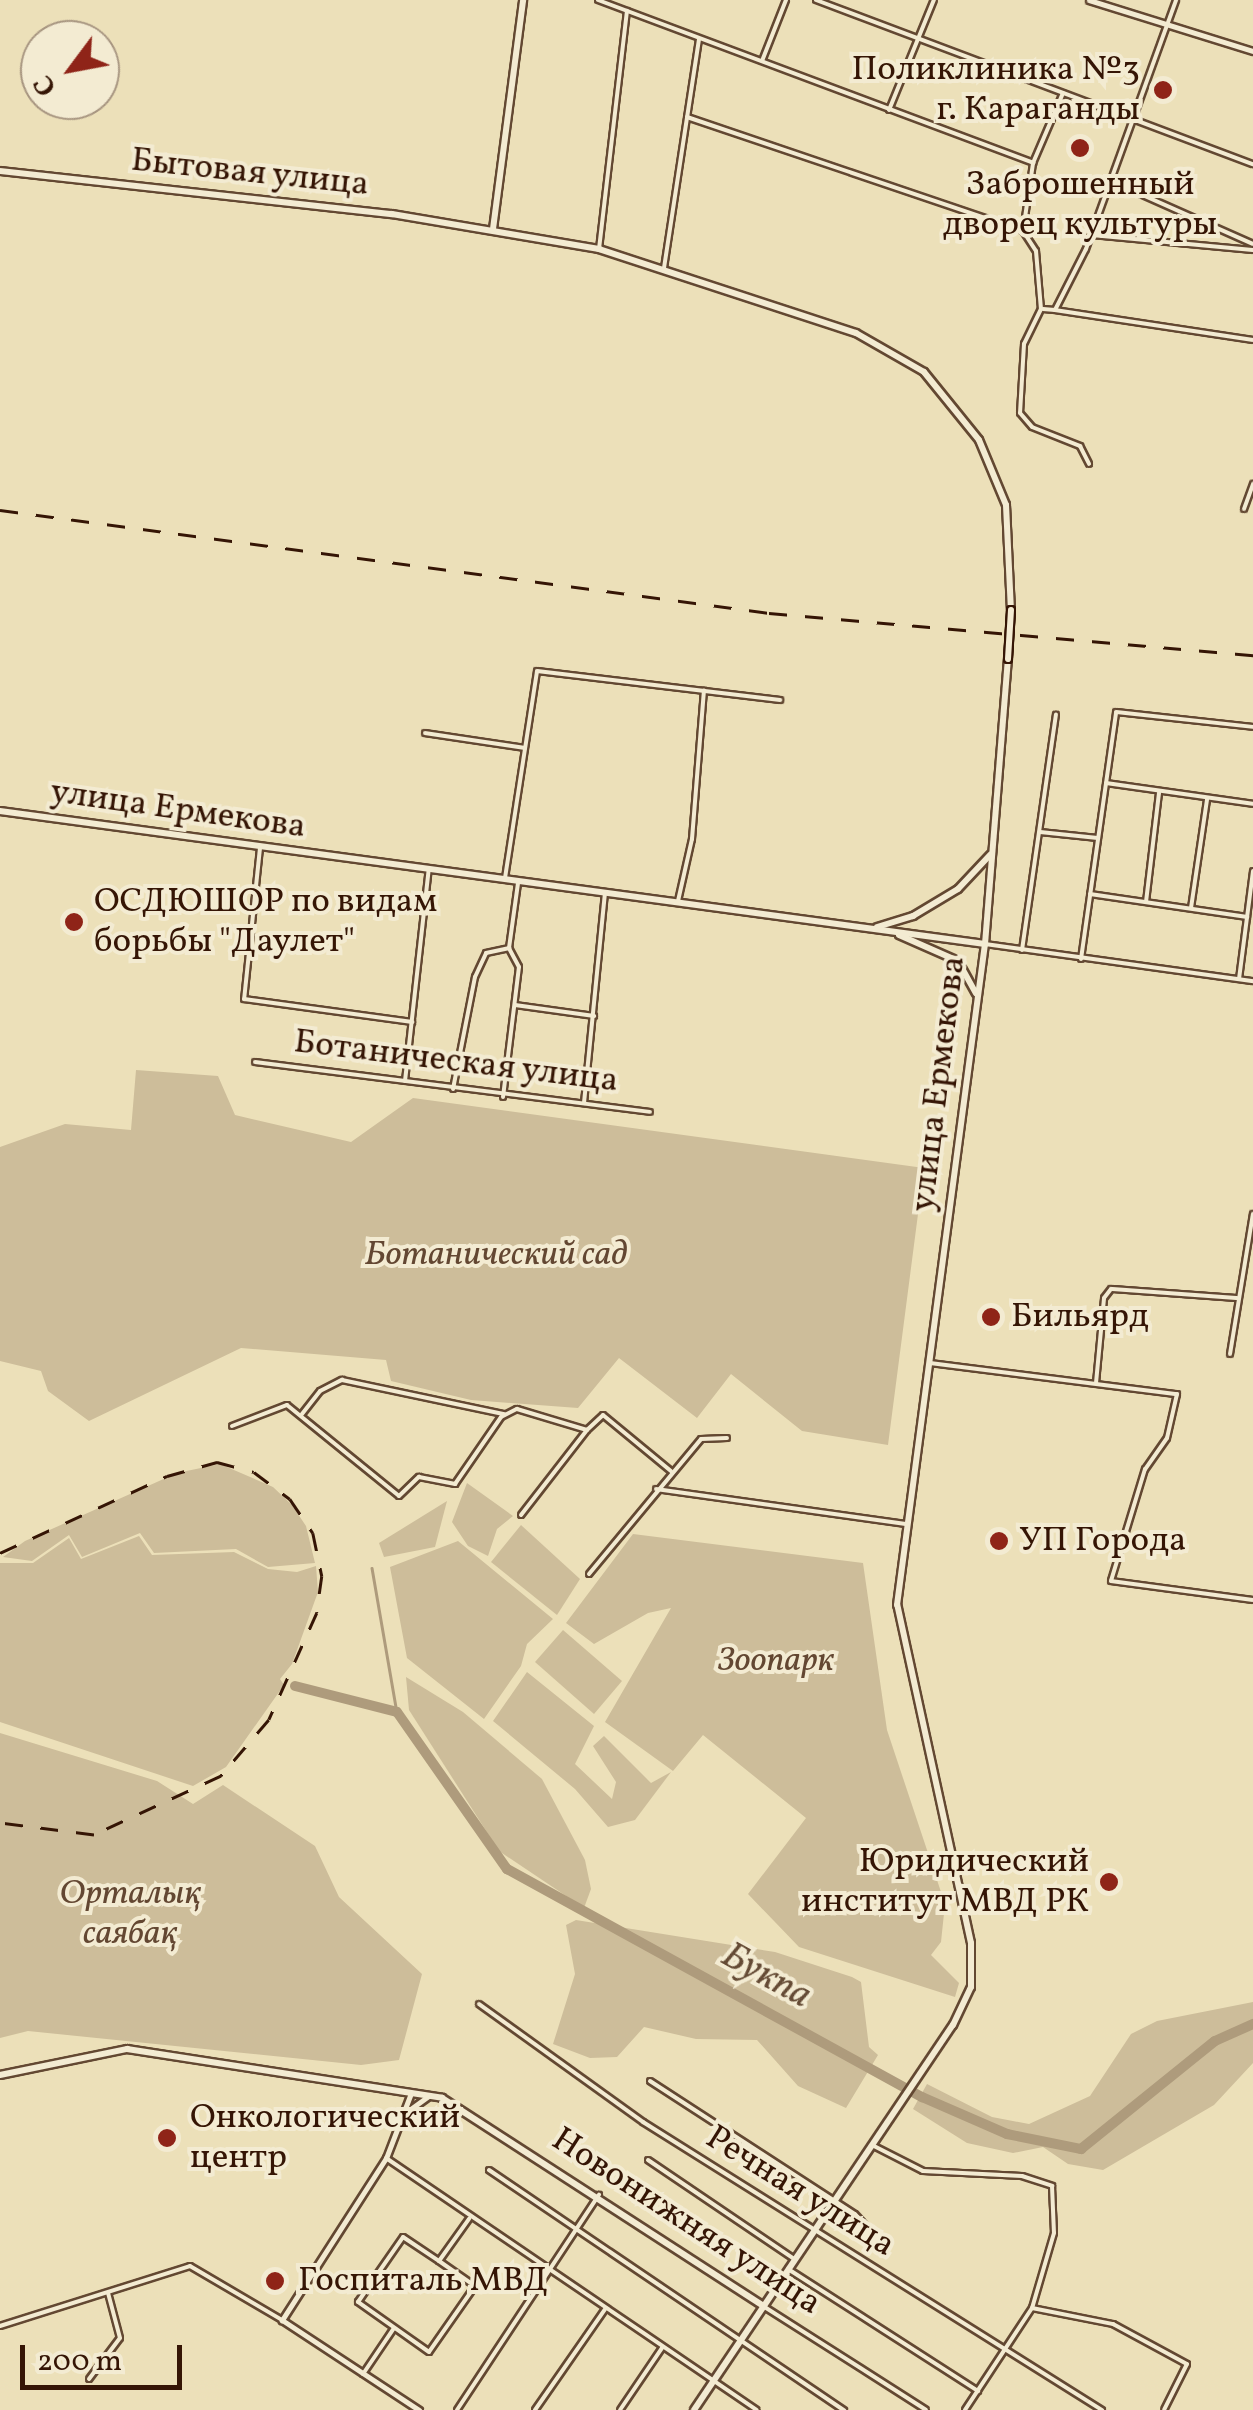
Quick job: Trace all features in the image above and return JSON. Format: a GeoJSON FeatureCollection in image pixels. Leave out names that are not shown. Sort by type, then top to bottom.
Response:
{"type":"FeatureCollection","features":[{"type":"Feature","properties":{"kind":"main road"},"geometry":{"type":"LineString","coordinates":[[493,229],[523,0]]}},
{"type":"Feature","properties":{"kind":"main road","name":"Бытовая улица"},"geometry":{"type":"LineString","coordinates":[[0,171],[493,229],[598,249],[856,333],[937,383],[965,416],[1000,484],[1014,557],[985,944]]}},
{"type":"Feature","properties":{"kind":"main road","name":"улица Ермекова"},"geometry":{"type":"LineString","coordinates":[[0,811],[985,944],[897,1606],[904,1661],[971,1944],[971,1987],[953,2025],[694,2410]]}},
{"type":"Feature","properties":{"kind":"main road"},"geometry":{"type":"LineString","coordinates":[[871,928],[914,916],[958,889],[992,849]]}},
{"type":"Feature","properties":{"kind":"main road"},"geometry":{"type":"LineString","coordinates":[[871,928],[936,947],[962,964],[978,999]]}},
{"type":"Feature","properties":{"kind":"main road","name":"Новонижняя улица"},"geometry":{"type":"LineString","coordinates":[[1,2074],[127,2048],[431,2094],[491,2124],[764,2306]]}},
{"type":"Feature","properties":{"kind":"street"},"geometry":{"type":"LineString","coordinates":[[598,0],[1033,163]]}},
{"type":"Feature","properties":{"kind":"street"},"geometry":{"type":"LineString","coordinates":[[762,62],[786,0]]}},
{"type":"Feature","properties":{"kind":"street"},"geometry":{"type":"LineString","coordinates":[[816,0],[1253,164]]}},
{"type":"Feature","properties":{"kind":"street"},"geometry":{"type":"LineString","coordinates":[[889,110],[934,0]]}},
{"type":"Feature","properties":{"kind":"street"},"geometry":{"type":"LineString","coordinates":[[1088,0],[1253,51]]}},
{"type":"Feature","properties":{"kind":"street"},"geometry":{"type":"LineString","coordinates":[[1055,310],[1091,235],[1130,118],[1176,0]]}},
{"type":"Feature","properties":{"kind":"street"},"geometry":{"type":"LineString","coordinates":[[598,249],[627,11]]}},
{"type":"Feature","properties":{"kind":"street"},"geometry":{"type":"LineString","coordinates":[[664,268],[699,38]]}},
{"type":"Feature","properties":{"kind":"street"},"geometry":{"type":"LineString","coordinates":[[1022,231],[1033,163],[1063,93]]}},
{"type":"Feature","properties":{"kind":"street"},"geometry":{"type":"LineString","coordinates":[[687,117],[1022,231],[1036,251],[1041,308],[1024,344],[1020,413],[1032,427],[1080,446],[1089,464]]}},
{"type":"Feature","properties":{"kind":"street"},"geometry":{"type":"LineString","coordinates":[[1109,180],[1253,247]]}},
{"type":"Feature","properties":{"kind":"street"},"geometry":{"type":"LineString","coordinates":[[1091,235],[1253,247]]}},
{"type":"Feature","properties":{"kind":"street"},"geometry":{"type":"LineString","coordinates":[[1041,308],[1253,340]]}},
{"type":"Feature","properties":{"kind":"street"},"geometry":{"type":"LineString","coordinates":[[1244,510],[1253,484]]}},
{"type":"Feature","properties":{"kind":"street"},"geometry":{"type":"LineString","coordinates":[[505,878],[540,670],[780,700]]}},
{"type":"Feature","properties":{"kind":"street"},"geometry":{"type":"LineString","coordinates":[[678,902],[694,820],[704,690]]}},
{"type":"Feature","properties":{"kind":"street"},"geometry":{"type":"LineString","coordinates":[[1081,958],[1116,712],[1253,727]]}},
{"type":"Feature","properties":{"kind":"street"},"geometry":{"type":"LineString","coordinates":[[1022,950],[1056,714]]}},
{"type":"Feature","properties":{"kind":"street"},"geometry":{"type":"LineString","coordinates":[[425,732],[525,748]]}},
{"type":"Feature","properties":{"kind":"street"},"geometry":{"type":"LineString","coordinates":[[1106,783],[1253,804]]}},
{"type":"Feature","properties":{"kind":"street"},"geometry":{"type":"LineString","coordinates":[[1146,902],[1160,790]]}},
{"type":"Feature","properties":{"kind":"street"},"geometry":{"type":"LineString","coordinates":[[1191,908],[1207,797]]}},
{"type":"Feature","properties":{"kind":"street"},"geometry":{"type":"LineString","coordinates":[[1040,832],[1098,838]]}},
{"type":"Feature","properties":{"kind":"street"},"geometry":{"type":"LineString","coordinates":[[260,846],[244,999],[412,1022]]}},
{"type":"Feature","properties":{"kind":"street"},"geometry":{"type":"LineString","coordinates":[[404,1080],[429,868]]}},
{"type":"Feature","properties":{"kind":"street"},"geometry":{"type":"LineString","coordinates":[[1239,980],[1253,871]]}},
{"type":"Feature","properties":{"kind":"street"},"geometry":{"type":"LineString","coordinates":[[503,1097],[519,968],[509,948],[518,880]]}},
{"type":"Feature","properties":{"kind":"street"},"geometry":{"type":"LineString","coordinates":[[584,1104],[606,892]]}},
{"type":"Feature","properties":{"kind":"street"},"geometry":{"type":"LineString","coordinates":[[1090,894],[1247,916]]}},
{"type":"Feature","properties":{"kind":"street"},"geometry":{"type":"LineString","coordinates":[[985,944],[1253,981]]}},
{"type":"Feature","properties":{"kind":"street"},"geometry":{"type":"LineString","coordinates":[[453,1089],[474,977],[486,954],[509,948]]}},
{"type":"Feature","properties":{"kind":"street"},"geometry":{"type":"LineString","coordinates":[[514,1004],[594,1016]]}},
{"type":"Feature","properties":{"kind":"street","name":"Ботаническая улица"},"geometry":{"type":"LineString","coordinates":[[256,1062],[503,1097],[650,1112]]}},
{"type":"Feature","properties":{"kind":"street"},"geometry":{"type":"LineString","coordinates":[[1230,1354],[1253,1214]]}},
{"type":"Feature","properties":{"kind":"street"},"geometry":{"type":"LineString","coordinates":[[1096,1383],[1104,1298],[1111,1290],[1238,1298]]}},
{"type":"Feature","properties":{"kind":"street"},"geometry":{"type":"LineString","coordinates":[[930,1363],[1176,1394],[1167,1438],[1146,1470],[1111,1582],[1253,1600]]}},
{"type":"Feature","properties":{"kind":"street"},"geometry":{"type":"LineString","coordinates":[[302,1414],[320,1392],[342,1380],[504,1414],[538,1412],[587,1430]]}},
{"type":"Feature","properties":{"kind":"street"},"geometry":{"type":"LineString","coordinates":[[232,1426],[280,1403],[302,1414],[399,1496],[419,1478],[455,1484],[504,1414]]}},
{"type":"Feature","properties":{"kind":"street"},"geometry":{"type":"LineString","coordinates":[[521,1516],[603,1415],[671,1471]]}},
{"type":"Feature","properties":{"kind":"street"},"geometry":{"type":"LineString","coordinates":[[588,1574],[701,1438],[728,1438]]}},
{"type":"Feature","properties":{"kind":"street"},"geometry":{"type":"LineString","coordinates":[[656,1489],[906,1524]]}},
{"type":"Feature","properties":{"kind":"street","name":"Речная улица"},"geometry":{"type":"LineString","coordinates":[[479,2004],[643,2122],[1102,2410]]}},
{"type":"Feature","properties":{"kind":"street"},"geometry":{"type":"LineString","coordinates":[[650,2081],[830,2203],[854,2214],[874,2235]]}},
{"type":"Feature","properties":{"kind":"street"},"geometry":{"type":"LineString","coordinates":[[282,2320],[386,2158],[412,2091]]}},
{"type":"Feature","properties":{"kind":"street"},"geometry":{"type":"LineString","coordinates":[[402,2115],[431,2094]]}},
{"type":"Feature","properties":{"kind":"street"},"geometry":{"type":"LineString","coordinates":[[872,2145],[923,2171],[1022,2176],[1052,2186],[1054,2233],[1032,2308],[965,2410]]}},
{"type":"Feature","properties":{"kind":"street"},"geometry":{"type":"LineString","coordinates":[[386,2158],[469,2219],[757,2410]]}},
{"type":"Feature","properties":{"kind":"street"},"geometry":{"type":"LineString","coordinates":[[648,2160],[794,2260]]}},
{"type":"Feature","properties":{"kind":"street"},"geometry":{"type":"LineString","coordinates":[[490,2170],[844,2410]]}},
{"type":"Feature","properties":{"kind":"street"},"geometry":{"type":"LineString","coordinates":[[458,2410],[599,2195]]}},
{"type":"Feature","properties":{"kind":"street"},"geometry":{"type":"LineString","coordinates":[[439,2261],[469,2219]]}},
{"type":"Feature","properties":{"kind":"street"},"geometry":{"type":"LineString","coordinates":[[403,2237],[439,2261],[475,2286],[429,2352],[358,2302],[403,2237]]}},
{"type":"Feature","properties":{"kind":"street"},"geometry":{"type":"LineString","coordinates":[[0,2326],[195,2266],[419,2410]]}},
{"type":"Feature","properties":{"kind":"street"},"geometry":{"type":"LineString","coordinates":[[788,2269],[978,2391]]}},
{"type":"Feature","properties":{"kind":"street"},"geometry":{"type":"LineString","coordinates":[[89,2379],[120,2338],[108,2294]]}},
{"type":"Feature","properties":{"kind":"street","name":"Новонижняя улица"},"geometry":{"type":"LineString","coordinates":[[764,2306],[926,2410]]}},
{"type":"Feature","properties":{"kind":"street"},"geometry":{"type":"LineString","coordinates":[[535,2410],[606,2308]]}},
{"type":"Feature","properties":{"kind":"street"},"geometry":{"type":"LineString","coordinates":[[1032,2308],[1113,2324],[1186,2364],[1165,2410]]}},
{"type":"Feature","properties":{"kind":"street"},"geometry":{"type":"LineString","coordinates":[[363,2374],[394,2327]]}},
{"type":"Feature","properties":{"kind":"street"},"geometry":{"type":"LineString","coordinates":[[620,2410],[663,2346]]}},
{"type":"Feature","properties":{"kind":"green space","name":"Ботанический сад"},"geometry":{"type":"Polygon","coordinates":[[[136,1070],[218,1076],[235,1115],[351,1142],[413,1098],[924,1168],[888,1445],[802,1431],[731,1374],[697,1418],[619,1358],[578,1408],[471,1400],[391,1381],[386,1360],[241,1348],[89,1421],[48,1391],[41,1371],[0,1361],[0,1147],[65,1124],[131,1130],[136,1070]]]}},
{"type":"Feature","properties":{"kind":"green space"},"geometry":{"type":"Polygon","coordinates":[[[220,1464],[273,1487],[292,1505],[306,1526],[315,1563],[268,1567],[236,1549],[154,1553],[140,1533],[82,1557],[69,1535],[32,1561],[3,1557],[25,1541],[177,1473],[220,1464]]]}},
{"type":"Feature","properties":{"kind":"green space"},"geometry":{"type":"Polygon","coordinates":[[[467,1483],[513,1516],[497,1529],[488,1556],[468,1546],[452,1522],[467,1483]]]}},
{"type":"Feature","properties":{"kind":"green space"},"geometry":{"type":"Polygon","coordinates":[[[447,1501],[435,1547],[384,1557],[379,1543],[447,1501]]]}},
{"type":"Feature","properties":{"kind":"green space"},"geometry":{"type":"Polygon","coordinates":[[[521,1525],[580,1579],[557,1615],[491,1562],[521,1525]]]}},
{"type":"Feature","properties":{"kind":"green space","name":"Зоопарк"},"geometry":{"type":"Polygon","coordinates":[[[633,1534],[863,1563],[887,1730],[945,1904],[941,1942],[931,1955],[959,1983],[955,1997],[799,1947],[748,1894],[806,1818],[703,1735],[673,1771],[605,1722],[671,1608],[648,1613],[594,1644],[566,1623],[633,1534]]]}},
{"type":"Feature","properties":{"kind":"green space"},"geometry":{"type":"Polygon","coordinates":[[[139,1536],[152,1555],[234,1552],[268,1569],[297,1572],[316,1566],[318,1592],[292,1664],[280,1679],[284,1685],[226,1767],[193,1786],[0,1722],[0,1563],[33,1563],[69,1538],[81,1559],[139,1536]]]}},
{"type":"Feature","properties":{"kind":"green space"},"geometry":{"type":"Polygon","coordinates":[[[458,1541],[553,1619],[527,1644],[521,1666],[484,1719],[407,1658],[390,1567],[458,1541]]]}},
{"type":"Feature","properties":{"kind":"green space"},"geometry":{"type":"Polygon","coordinates":[[[563,1630],[622,1681],[594,1714],[535,1662],[563,1630]]]}},
{"type":"Feature","properties":{"kind":"green space"},"geometry":{"type":"Polygon","coordinates":[[[527,1672],[594,1726],[575,1764],[612,1799],[616,1782],[593,1746],[604,1736],[651,1783],[671,1772],[635,1820],[608,1827],[575,1789],[493,1721],[527,1672]]]}},
{"type":"Feature","properties":{"kind":"green space"},"geometry":{"type":"Polygon","coordinates":[[[406,1677],[463,1712],[542,1779],[585,1860],[591,1889],[584,1908],[499,1851],[409,1710],[406,1677]]]}},
{"type":"Feature","properties":{"kind":"green space","name":"Орталық саябақ"},"geometry":{"type":"Polygon","coordinates":[[[0,1733],[157,1781],[193,1804],[223,1785],[315,1846],[339,1897],[422,1974],[399,2060],[361,2065],[28,2031],[0,2038],[0,1733]]]}},
{"type":"Feature","properties":{"kind":"green space"},"geometry":{"type":"Polygon","coordinates":[[[576,1920],[775,1952],[852,1977],[861,1982],[869,2047],[878,2055],[846,2108],[798,2086],[757,2040],[696,2039],[644,2027],[617,2057],[590,2058],[553,2044],[575,1974],[566,1925],[576,1920]]]}},
{"type":"Feature","properties":{"kind":"green space"},"geometry":{"type":"Polygon","coordinates":[[[1253,2002],[1253,2063],[1214,2105],[1103,2170],[1068,2164],[1043,2147],[1013,2153],[967,2143],[913,2109],[927,2084],[992,2117],[1029,2124],[1090,2096],[1131,2034],[1157,2021],[1253,2002]]]}},
{"type":"Feature","properties":{"kind":"waterway"},"geometry":{"type":"LineString","coordinates":[[372,1568],[397,1712]]}},
{"type":"Feature","properties":{"kind":"waterway","name":"Букпа"},"geometry":{"type":"LineString","coordinates":[[295,1686],[397,1712],[507,1869],[922,2097],[1007,2134],[1081,2149],[1215,2041],[1253,2024]]}},
{"type":"Feature","properties":{"kind":"railway"},"geometry":{"type":"LineString","coordinates":[[0,510],[769,613],[1253,655]]}},
{"type":"Feature","properties":{"kind":"railway"},"geometry":{"type":"LineString","coordinates":[[0,1553],[167,1476],[217,1462],[254,1472],[290,1499],[313,1533],[322,1576],[317,1613],[269,1720],[221,1776],[94,1835],[0,1823]]}},
{"type":"Feature","properties":{"kind":"place","name":"Поликлиника №3 г. Караганды"},"geometry":{"type":"Point","coordinates":[1163,90]}},
{"type":"Feature","properties":{"kind":"place","name":"Заброшенный дворец культуры"},"geometry":{"type":"Point","coordinates":[1080,148]}},
{"type":"Feature","properties":{"kind":"place","name":"ОСДЮШОР по видам борьбы \"Даулет\""},"geometry":{"type":"Point","coordinates":[74,922]}},
{"type":"Feature","properties":{"kind":"place","name":"Бильярд"},"geometry":{"type":"Point","coordinates":[991,1317]}},
{"type":"Feature","properties":{"kind":"place","name":"УП Города"},"geometry":{"type":"Point","coordinates":[999,1541]}},
{"type":"Feature","properties":{"kind":"place","name":"Юридический институт МВД РК"},"geometry":{"type":"Point","coordinates":[1109,1882]}},
{"type":"Feature","properties":{"kind":"place","name":"Онкологический центр"},"geometry":{"type":"Point","coordinates":[167,2138]}},
{"type":"Feature","properties":{"kind":"place","name":"Госпиталь МВД"},"geometry":{"type":"Point","coordinates":[275,2281]}}]}
